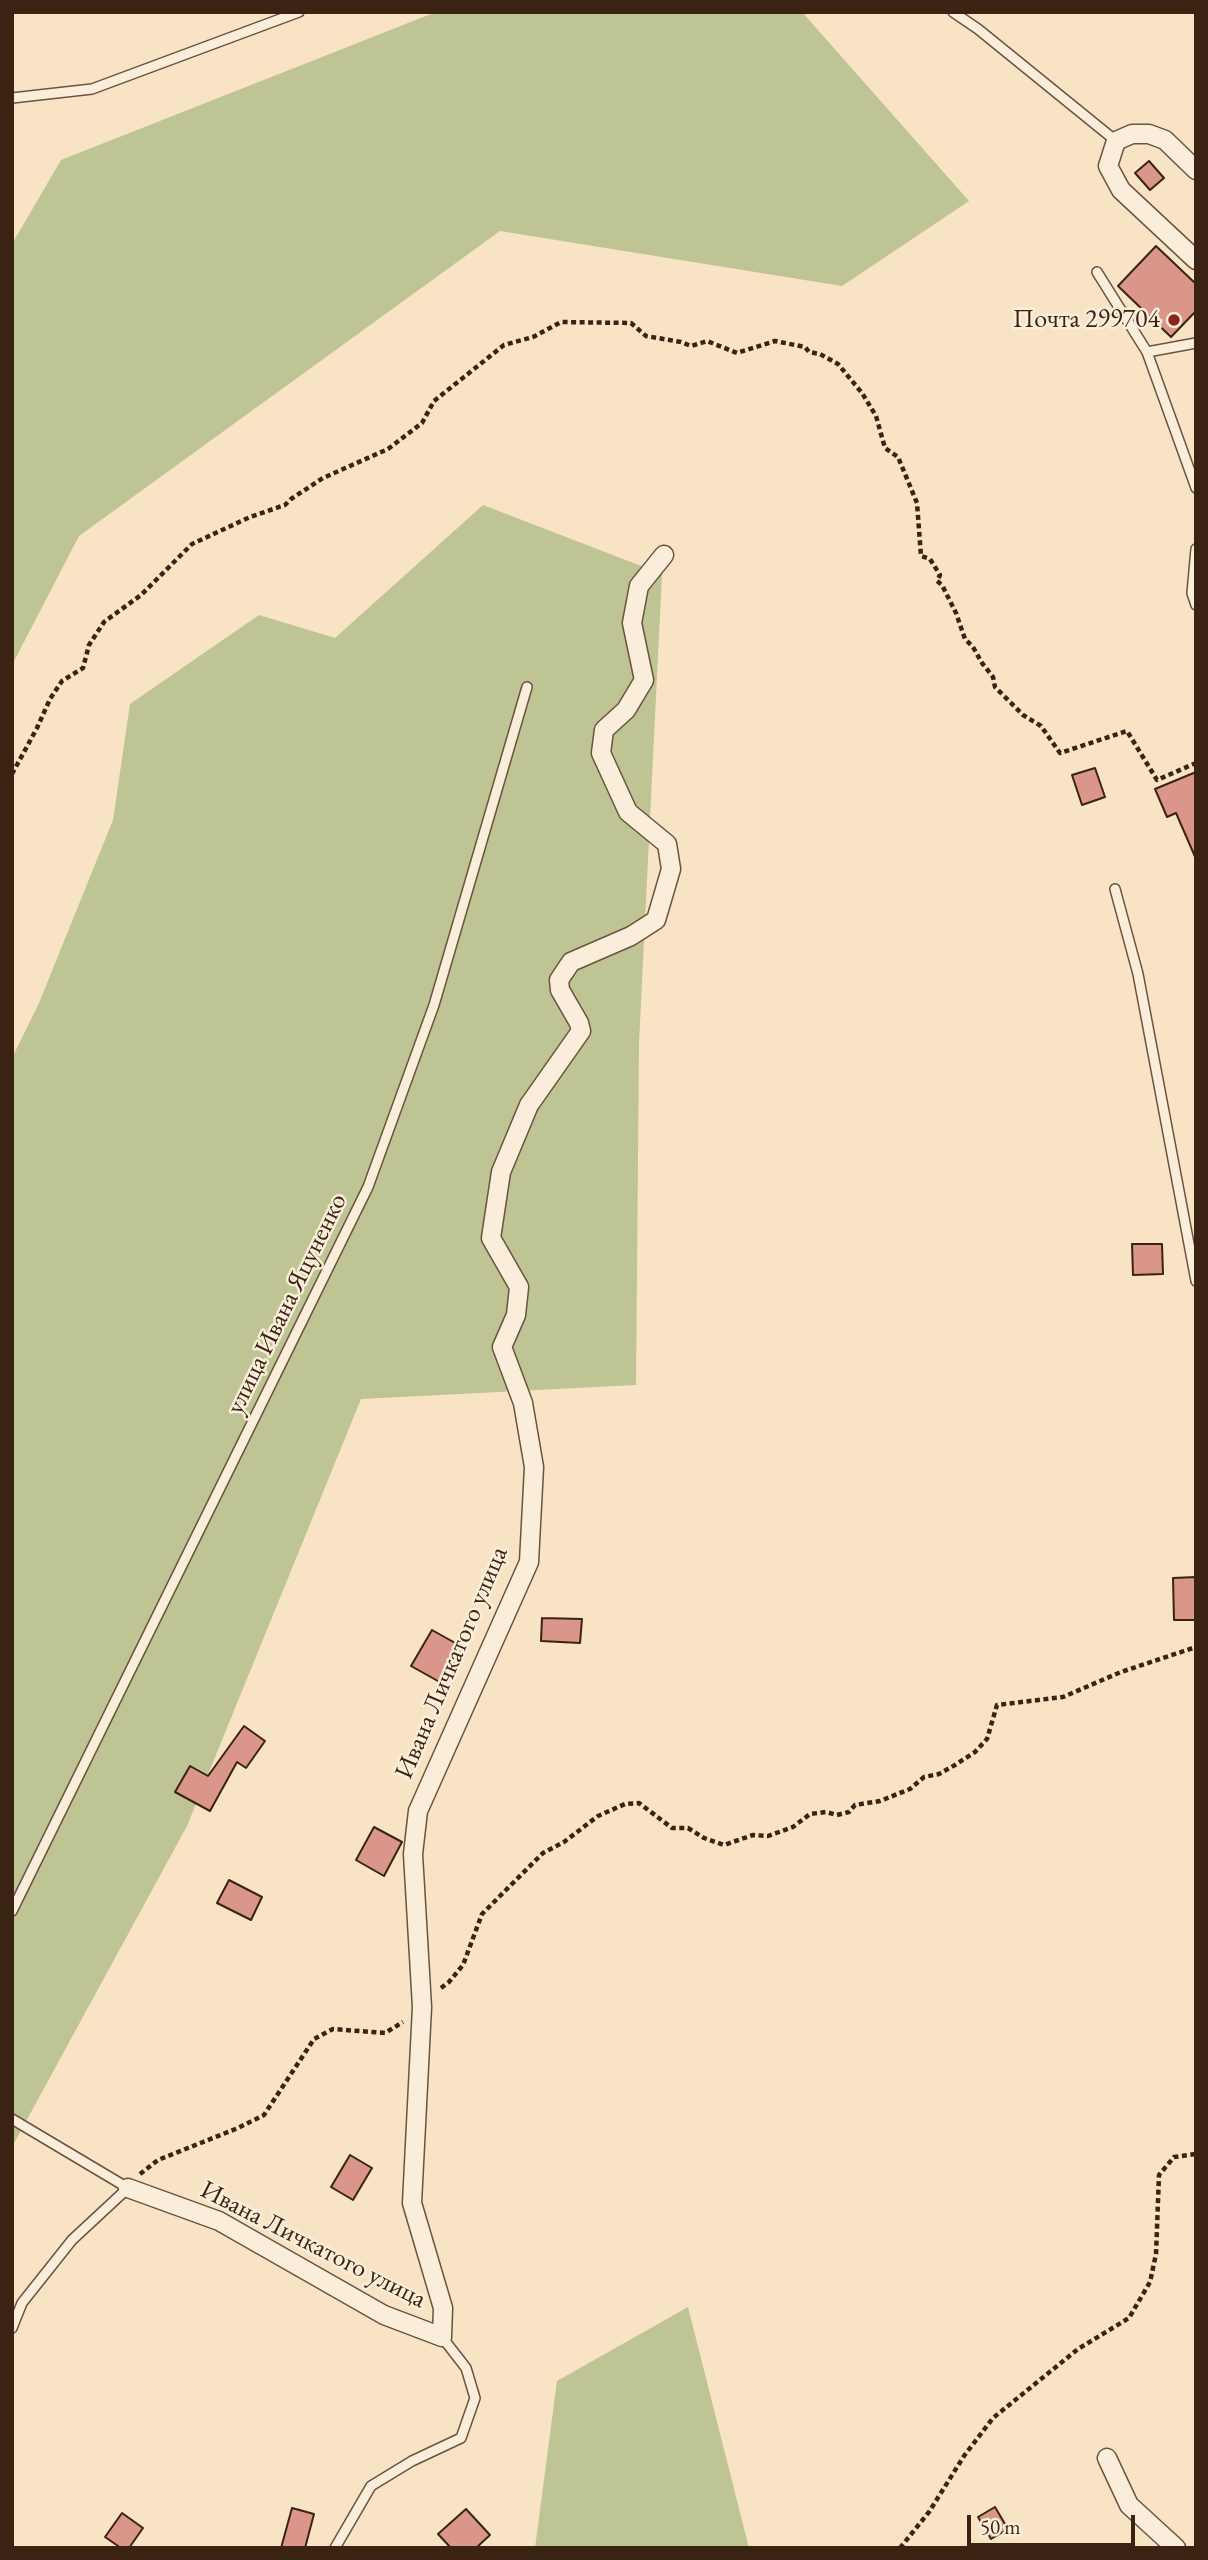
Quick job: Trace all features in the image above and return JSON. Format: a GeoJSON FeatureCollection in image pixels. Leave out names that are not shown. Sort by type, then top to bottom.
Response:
{"type":"FeatureCollection","features":[{"type":"Feature","properties":{"kind":"street"},"geometry":{"type":"LineString","coordinates":[[1196,170],[1165,140],[1149,134],[1132,134],[1116,141],[1108,166],[1121,190],[1196,260]]}},
{"type":"Feature","properties":{"kind":"street","name":"Ивана Личкатого улица"},"geometry":{"type":"LineString","coordinates":[[128,2188],[219,2221],[384,2315],[442,2337],[443,2308],[412,2203],[421,2004],[413,1854],[418,1811],[529,1562],[534,1467],[523,1403],[502,1347],[516,1315],[519,1287],[491,1238],[501,1172],[529,1105],[581,1031],[560,990],[559,980],[571,962],[631,936],[656,920],[671,869],[667,844],[628,812],[601,753],[604,730],[626,710],[644,680],[632,624],[639,586],[664,555]]}},
{"type":"Feature","properties":{"kind":"street"},"geometry":{"type":"LineString","coordinates":[[1107,2458],[1129,2505],[1177,2548]]}},
{"type":"Feature","properties":{"kind":"lane"},"geometry":{"type":"LineString","coordinates":[[12,98],[92,89],[299,12]]}},
{"type":"Feature","properties":{"kind":"lane"},"geometry":{"type":"LineString","coordinates":[[953,12],[978,29],[1116,141]]}},
{"type":"Feature","properties":{"kind":"lane"},"geometry":{"type":"LineString","coordinates":[[1097,272],[1147,352],[1196,488]]}},
{"type":"Feature","properties":{"kind":"lane"},"geometry":{"type":"LineString","coordinates":[[1147,352],[1196,343]]}},
{"type":"Feature","properties":{"kind":"lane"},"geometry":{"type":"LineString","coordinates":[[1196,548],[1192,593],[1196,605]]}},
{"type":"Feature","properties":{"kind":"lane","name":"улица Ивана Яцуненко"},"geometry":{"type":"LineString","coordinates":[[12,1911],[368,1187],[434,1005],[527,687]]}},
{"type":"Feature","properties":{"kind":"lane"},"geometry":{"type":"LineString","coordinates":[[1115,889],[1138,974],[1196,1281]]}},
{"type":"Feature","properties":{"kind":"lane"},"geometry":{"type":"LineString","coordinates":[[12,2119],[128,2188],[72,2240],[22,2303],[12,2328]]}},
{"type":"Feature","properties":{"kind":"lane"},"geometry":{"type":"LineString","coordinates":[[335,2548],[372,2486],[412,2461],[461,2438],[475,2398],[466,2368],[442,2337]]}},
{"type":"Feature","properties":{"kind":"path"},"geometry":{"type":"LineString","coordinates":[[12,774],[50,699],[62,681],[83,668],[89,645],[104,622],[141,595],[192,544],[250,517],[285,505],[323,478],[388,449],[422,423],[434,401],[503,345],[533,337],[561,322],[631,323],[646,336],[681,341],[691,346],[707,341],[737,353],[775,341],[805,347],[808,352],[820,354],[838,364],[862,393],[876,416],[885,448],[898,457],[917,503],[921,556],[930,559],[940,575],[937,581],[947,594],[965,639],[993,677],[995,687],[1023,715],[1041,726],[1060,752],[1127,731],[1157,780],[1196,763]]}},
{"type":"Feature","properties":{"kind":"path"},"geometry":{"type":"LineString","coordinates":[[128,2188],[158,2160],[264,2115],[314,2039],[333,2029],[385,2033],[409,2018],[421,2004],[449,1982],[463,1965],[482,1914],[543,1853],[564,1842],[598,1816],[625,1804],[639,1803],[672,1828],[688,1828],[704,1838],[724,1845],[753,1835],[768,1836],[793,1827],[810,1814],[826,1812],[837,1815],[849,1812],[855,1804],[880,1801],[910,1788],[924,1777],[939,1774],[955,1765],[975,1752],[988,1739],[998,1705],[1063,1697],[1121,1672],[1196,1647]]}},
{"type":"Feature","properties":{"kind":"path"},"geometry":{"type":"LineString","coordinates":[[900,2548],[929,2512],[964,2456],[993,2418],[1078,2349],[1129,2318],[1150,2282],[1156,2254],[1159,2175],[1174,2157],[1196,2154]]}},
{"type":"Feature","properties":{"kind":"green space"},"geometry":{"type":"Polygon","coordinates":[[[436,12],[802,12],[969,201],[842,286],[500,231],[79,536],[12,665],[12,244],[61,160],[436,12]]]}},
{"type":"Feature","properties":{"kind":"green space"},"geometry":{"type":"Polygon","coordinates":[[[483,505],[662,574],[639,1043],[636,1385],[361,1399],[187,1826],[12,2147],[12,1058],[39,1003],[113,820],[130,704],[259,615],[335,638],[483,505]]]}},
{"type":"Feature","properties":{"kind":"green space"},"geometry":{"type":"Polygon","coordinates":[[[688,2307],[749,2548],[535,2548],[557,2381],[688,2307]]]}},
{"type":"Feature","properties":{"kind":"building"},"geometry":{"type":"Polygon","coordinates":[[[1149,161],[1164,178],[1150,190],[1135,173],[1149,161]]]}},
{"type":"Feature","properties":{"kind":"building"},"geometry":{"type":"Polygon","coordinates":[[[1156,246],[1196,284],[1196,311],[1171,337],[1118,286],[1156,246]]]}},
{"type":"Feature","properties":{"kind":"building"},"geometry":{"type":"Polygon","coordinates":[[[1095,768],[1105,797],[1082,805],[1072,775],[1095,768]]]}},
{"type":"Feature","properties":{"kind":"building"},"geometry":{"type":"Polygon","coordinates":[[[1196,772],[1196,859],[1176,813],[1167,817],[1155,789],[1196,772]]]}},
{"type":"Feature","properties":{"kind":"building"},"geometry":{"type":"Polygon","coordinates":[[[1132,1244],[1162,1244],[1163,1274],[1133,1275],[1132,1244]]]}},
{"type":"Feature","properties":{"kind":"building"},"geometry":{"type":"Polygon","coordinates":[[[1196,1577],[1196,1620],[1174,1620],[1173,1578],[1196,1577]]]}},
{"type":"Feature","properties":{"kind":"building"},"geometry":{"type":"Polygon","coordinates":[[[542,1618],[582,1619],[580,1643],[541,1641],[542,1618]]]}},
{"type":"Feature","properties":{"kind":"building"},"geometry":{"type":"Polygon","coordinates":[[[432,1630],[466,1649],[445,1685],[411,1666],[432,1630]]]}},
{"type":"Feature","properties":{"kind":"building"},"geometry":{"type":"Polygon","coordinates":[[[244,1726],[265,1741],[246,1768],[237,1762],[210,1811],[175,1792],[190,1766],[208,1776],[244,1726]]]}},
{"type":"Feature","properties":{"kind":"building"},"geometry":{"type":"Polygon","coordinates":[[[374,1827],[402,1842],[384,1876],[356,1860],[374,1827]]]}},
{"type":"Feature","properties":{"kind":"building"},"geometry":{"type":"Polygon","coordinates":[[[229,1880],[262,1897],[251,1920],[217,1903],[229,1880]]]}},
{"type":"Feature","properties":{"kind":"building"},"geometry":{"type":"Polygon","coordinates":[[[350,2155],[372,2168],[353,2200],[331,2187],[350,2155]]]}},
{"type":"Feature","properties":{"kind":"building"},"geometry":{"type":"Polygon","coordinates":[[[995,2507],[1008,2529],[991,2539],[978,2517],[995,2507]]]}},
{"type":"Feature","properties":{"kind":"building"},"geometry":{"type":"Polygon","coordinates":[[[292,2508],[314,2514],[305,2548],[281,2548],[292,2508]]]}},
{"type":"Feature","properties":{"kind":"building"},"geometry":{"type":"Polygon","coordinates":[[[466,2509],[490,2535],[476,2548],[451,2548],[438,2534],[466,2509]]]}},
{"type":"Feature","properties":{"kind":"building"},"geometry":{"type":"Polygon","coordinates":[[[122,2513],[143,2528],[129,2548],[121,2548],[105,2537],[122,2513]]]}},
{"type":"Feature","properties":{"kind":"place","name":"Почта 299704"},"geometry":{"type":"Point","coordinates":[1174,320]}}]}
